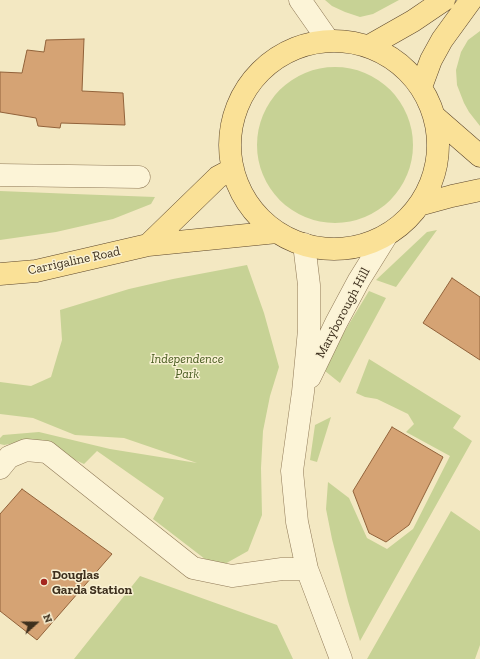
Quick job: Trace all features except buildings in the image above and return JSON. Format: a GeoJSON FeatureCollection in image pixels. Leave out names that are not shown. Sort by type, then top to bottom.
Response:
{"type":"FeatureCollection","features":[{"type":"Feature","properties":{"kind":"main road"},"geometry":{"type":"LineString","coordinates":[[368,46],[413,21],[444,0]]}},
{"type":"Feature","properties":{"kind":"main road"},"geometry":{"type":"LineString","coordinates":[[420,86],[431,60],[442,40],[471,0]]}},
{"type":"Feature","properties":{"kind":"main road"},"geometry":{"type":"LineString","coordinates":[[328,40],[348,41],[368,46],[389,56],[406,70],[420,86],[428,101],[434,116],[438,147],[433,177],[419,205],[405,221],[387,235],[360,245],[332,249],[304,244],[277,232],[258,215],[242,193],[233,169],[230,138],[236,109],[250,83],[272,61],[298,47],[328,40]]}},
{"type":"Feature","properties":{"kind":"main road"},"geometry":{"type":"LineString","coordinates":[[434,116],[480,156]]}},
{"type":"Feature","properties":{"kind":"main road"},"geometry":{"type":"LineString","coordinates":[[148,245],[218,177],[233,169]]}},
{"type":"Feature","properties":{"kind":"main road"},"geometry":{"type":"LineString","coordinates":[[419,205],[480,190]]}},
{"type":"Feature","properties":{"kind":"main road","name":"Carrigaline Road"},"geometry":{"type":"LineString","coordinates":[[0,274],[36,271],[148,245],[277,232]]}},
{"type":"Feature","properties":{"kind":"street"},"geometry":{"type":"LineString","coordinates":[[300,0],[328,40]]}},
{"type":"Feature","properties":{"kind":"street"},"geometry":{"type":"LineString","coordinates":[[0,175],[139,177]]}},
{"type":"Feature","properties":{"kind":"street","name":"Maryborough Hill"},"geometry":{"type":"LineString","coordinates":[[303,392],[336,323],[359,280],[387,235]]}},
{"type":"Feature","properties":{"kind":"street","name":"Maryborough Hill"},"geometry":{"type":"LineString","coordinates":[[304,244],[309,285],[309,330],[303,392],[292,471],[297,522],[307,569],[341,659]]}},
{"type":"Feature","properties":{"kind":"street"},"geometry":{"type":"LineString","coordinates":[[0,468],[9,457],[26,450],[47,452],[193,568],[232,576],[282,569],[307,569]]}},
{"type":"Feature","properties":{"kind":"green space"},"geometry":{"type":"Polygon","coordinates":[[[325,0],[399,0],[373,14],[360,17],[332,6],[325,0]]]}},
{"type":"Feature","properties":{"kind":"green space"},"geometry":{"type":"Polygon","coordinates":[[[480,31],[480,126],[464,103],[457,85],[456,70],[461,52],[468,40],[480,31]]]}},
{"type":"Feature","properties":{"kind":"green space"},"geometry":{"type":"Polygon","coordinates":[[[335,67],[365,73],[390,90],[407,115],[413,145],[407,175],[390,200],[365,217],[335,223],[305,217],[280,200],[263,175],[257,145],[263,115],[280,90],[305,73],[335,67]]]}},
{"type":"Feature","properties":{"kind":"green space"},"geometry":{"type":"Polygon","coordinates":[[[0,191],[155,197],[151,204],[113,219],[56,232],[0,240],[0,191]]]}},
{"type":"Feature","properties":{"kind":"green space"},"geometry":{"type":"Polygon","coordinates":[[[437,230],[396,287],[376,280],[427,232],[437,230]]]}},
{"type":"Feature","properties":{"kind":"green space","name":"Independence Park"},"geometry":{"type":"Polygon","coordinates":[[[247,265],[264,313],[279,367],[270,396],[263,431],[261,468],[262,515],[248,551],[223,565],[205,559],[153,519],[164,498],[97,451],[84,464],[33,440],[4,445],[0,444],[0,438],[3,435],[39,432],[110,449],[197,463],[124,438],[75,435],[33,418],[0,414],[0,382],[31,386],[51,377],[62,340],[60,310],[129,289],[247,265]]]}},
{"type":"Feature","properties":{"kind":"green space"},"geometry":{"type":"Polygon","coordinates":[[[369,291],[386,298],[340,383],[325,371],[335,347],[369,291]]]}},
{"type":"Feature","properties":{"kind":"green space"},"geometry":{"type":"Polygon","coordinates":[[[369,359],[461,416],[453,428],[472,441],[360,641],[332,539],[326,509],[328,482],[349,498],[367,538],[387,549],[413,529],[450,456],[406,432],[414,424],[408,414],[377,399],[365,397],[356,393],[369,359]]]}},
{"type":"Feature","properties":{"kind":"green space"},"geometry":{"type":"Polygon","coordinates":[[[331,417],[317,462],[310,460],[315,425],[331,417]]]}},
{"type":"Feature","properties":{"kind":"green space"},"geometry":{"type":"Polygon","coordinates":[[[451,511],[480,531],[480,645],[475,659],[367,659],[451,511]]]}},
{"type":"Feature","properties":{"kind":"green space"},"geometry":{"type":"Polygon","coordinates":[[[140,576],[277,625],[293,659],[74,659],[140,576]]]}},
{"type":"Feature","properties":{"kind":"place","name":"Douglas Garda Station"},"geometry":{"type":"Point","coordinates":[44,582]}}]}
